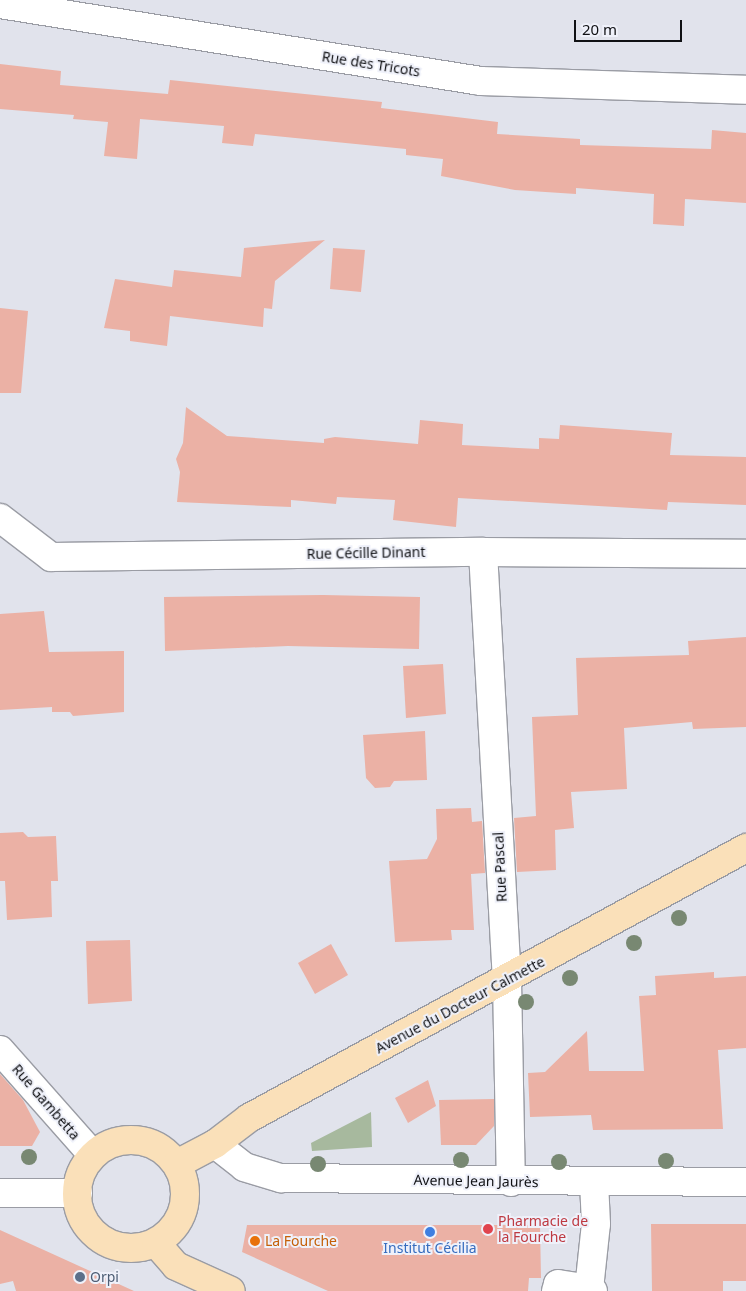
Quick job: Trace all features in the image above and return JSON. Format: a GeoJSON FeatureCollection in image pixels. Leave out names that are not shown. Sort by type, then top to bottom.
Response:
{"type":"FeatureCollection","features":[{"type":"Feature","properties":{"kind":"main road","name":"Avenue du Docteur Calmette"},"geometry":{"type":"LineString","coordinates":[[177,1164],[215,1144],[249,1118],[507,980],[746,848]]}},
{"type":"Feature","properties":{"kind":"main road"},"geometry":{"type":"LineString","coordinates":[[128,1140],[154,1147],[177,1164],[185,1196],[181,1215],[172,1230],[156,1243],[133,1248],[105,1241],[92,1232],[81,1214],[78,1193],[92,1154],[128,1140]]}},
{"type":"Feature","properties":{"kind":"main road"},"geometry":{"type":"LineString","coordinates":[[156,1243],[176,1266],[231,1291]]}},
{"type":"Feature","properties":{"kind":"street","name":"Rue des Tricots"},"geometry":{"type":"LineString","coordinates":[[0,4],[480,81],[746,90]]}},
{"type":"Feature","properties":{"kind":"street","name":"Rue Cécille Dinant"},"geometry":{"type":"LineString","coordinates":[[0,518],[51,557],[483,552],[746,554]]}},
{"type":"Feature","properties":{"kind":"street","name":"Rue Pascal"},"geometry":{"type":"LineString","coordinates":[[483,552],[507,980],[511,1182]]}},
{"type":"Feature","properties":{"kind":"street","name":"Rue Gambetta"},"geometry":{"type":"LineString","coordinates":[[0,1050],[92,1154]]}},
{"type":"Feature","properties":{"kind":"street","name":"Avenue Jean Jaurès"},"geometry":{"type":"LineString","coordinates":[[215,1144],[244,1167],[281,1178],[511,1182],[746,1182]]}},
{"type":"Feature","properties":{"kind":"street"},"geometry":{"type":"LineString","coordinates":[[556,1291],[558,1284],[591,1290],[596,1224],[594,1181]]}},
{"type":"Feature","properties":{"kind":"street"},"geometry":{"type":"LineString","coordinates":[[0,1193],[78,1193]]}},
{"type":"Feature","properties":{"kind":"green space"},"geometry":{"type":"Polygon","coordinates":[[[371,1112],[372,1147],[312,1151],[311,1143],[371,1112]]]}},
{"type":"Feature","properties":{"kind":"building"},"geometry":{"type":"Polygon","coordinates":[[[0,64],[61,71],[60,85],[168,94],[170,80],[382,102],[381,108],[498,122],[497,134],[580,139],[580,145],[711,149],[712,130],[746,133],[746,203],[685,199],[684,226],[653,224],[654,194],[576,188],[576,194],[515,190],[441,176],[443,159],[406,155],[406,149],[255,134],[253,146],[222,143],[224,126],[140,119],[137,159],[104,156],[108,122],[73,119],[74,115],[0,109],[0,64]]]}},
{"type":"Feature","properties":{"kind":"building"},"geometry":{"type":"Polygon","coordinates":[[[325,240],[275,281],[272,309],[264,308],[263,327],[170,316],[167,346],[130,341],[130,331],[104,328],[115,279],[172,287],[174,270],[241,277],[244,248],[325,240]]]}},
{"type":"Feature","properties":{"kind":"building"},"geometry":{"type":"Polygon","coordinates":[[[333,248],[365,250],[361,292],[330,289],[333,248]]]}},
{"type":"Feature","properties":{"kind":"building"},"geometry":{"type":"Polygon","coordinates":[[[0,308],[28,311],[21,393],[0,393],[0,308]]]}},
{"type":"Feature","properties":{"kind":"building"},"geometry":{"type":"Polygon","coordinates":[[[186,407],[227,436],[324,443],[324,439],[335,437],[418,444],[420,420],[463,424],[462,445],[539,449],[539,438],[559,439],[560,425],[672,433],[670,455],[746,457],[746,505],[668,502],[667,510],[458,498],[456,527],[393,520],[395,500],[337,497],[336,504],[291,500],[291,507],[177,502],[180,472],[176,459],[183,443],[186,407]]]}},
{"type":"Feature","properties":{"kind":"building"},"geometry":{"type":"Polygon","coordinates":[[[323,595],[420,597],[419,649],[288,646],[165,651],[164,597],[323,595]]]}},
{"type":"Feature","properties":{"kind":"building"},"geometry":{"type":"Polygon","coordinates":[[[44,611],[49,652],[124,651],[124,712],[73,716],[70,712],[52,712],[52,707],[0,710],[0,614],[44,611]]]}},
{"type":"Feature","properties":{"kind":"building"},"geometry":{"type":"Polygon","coordinates":[[[746,637],[746,727],[693,729],[692,722],[624,728],[627,789],[571,792],[574,828],[555,830],[556,870],[517,872],[514,818],[536,816],[532,717],[578,715],[576,658],[689,655],[688,641],[746,637]]]}},
{"type":"Feature","properties":{"kind":"building"},"geometry":{"type":"Polygon","coordinates":[[[443,664],[446,714],[406,718],[403,666],[443,664]]]}},
{"type":"Feature","properties":{"kind":"building"},"geometry":{"type":"Polygon","coordinates":[[[425,731],[427,780],[394,781],[390,787],[375,788],[366,778],[363,735],[425,731]]]}},
{"type":"Feature","properties":{"kind":"building"},"geometry":{"type":"Polygon","coordinates":[[[471,808],[472,822],[482,821],[485,873],[471,874],[474,930],[451,930],[452,940],[395,942],[389,861],[427,859],[437,839],[436,809],[471,808]]]}},
{"type":"Feature","properties":{"kind":"building"},"geometry":{"type":"Polygon","coordinates":[[[23,832],[28,837],[56,836],[58,881],[51,881],[52,917],[7,920],[5,881],[0,881],[0,833],[23,832]]]}},
{"type":"Feature","properties":{"kind":"building"},"geometry":{"type":"Polygon","coordinates":[[[130,940],[132,1001],[88,1004],[86,941],[130,940]]]}},
{"type":"Feature","properties":{"kind":"building"},"geometry":{"type":"Polygon","coordinates":[[[331,944],[348,975],[315,994],[298,963],[331,944]]]}},
{"type":"Feature","properties":{"kind":"building"},"geometry":{"type":"Polygon","coordinates":[[[714,972],[714,978],[746,976],[746,1048],[718,1050],[723,1129],[593,1130],[591,1115],[530,1117],[528,1073],[545,1072],[587,1031],[589,1071],[644,1071],[639,996],[656,995],[655,976],[714,972]]]}},
{"type":"Feature","properties":{"kind":"building"},"geometry":{"type":"Polygon","coordinates":[[[0,1074],[23,1100],[40,1132],[32,1146],[0,1146],[0,1074]]]}},
{"type":"Feature","properties":{"kind":"building"},"geometry":{"type":"Polygon","coordinates":[[[428,1080],[436,1106],[408,1123],[395,1098],[428,1080]]]}},
{"type":"Feature","properties":{"kind":"building"},"geometry":{"type":"Polygon","coordinates":[[[494,1099],[494,1126],[476,1145],[441,1145],[439,1100],[494,1099]]]}},
{"type":"Feature","properties":{"kind":"building"},"geometry":{"type":"Polygon","coordinates":[[[651,1224],[746,1224],[746,1281],[723,1281],[723,1291],[652,1291],[651,1224]]]}},
{"type":"Feature","properties":{"kind":"building"},"geometry":{"type":"Polygon","coordinates":[[[247,1225],[540,1225],[541,1278],[529,1278],[528,1291],[328,1291],[242,1252],[247,1225]]]}},
{"type":"Feature","properties":{"kind":"building"},"geometry":{"type":"Polygon","coordinates":[[[0,1230],[134,1291],[16,1291],[13,1281],[0,1284],[0,1230]]]}},
{"type":"Feature","properties":{"kind":"place","name":"Pharmacie de la Fourche"},"geometry":{"type":"Point","coordinates":[488,1229]}},
{"type":"Feature","properties":{"kind":"place","name":"Institut Cécilia"},"geometry":{"type":"Point","coordinates":[430,1232]}},
{"type":"Feature","properties":{"kind":"place","name":"La Fourche"},"geometry":{"type":"Point","coordinates":[255,1241]}},
{"type":"Feature","properties":{"kind":"place","name":"Orpi"},"geometry":{"type":"Point","coordinates":[80,1277]}}]}
